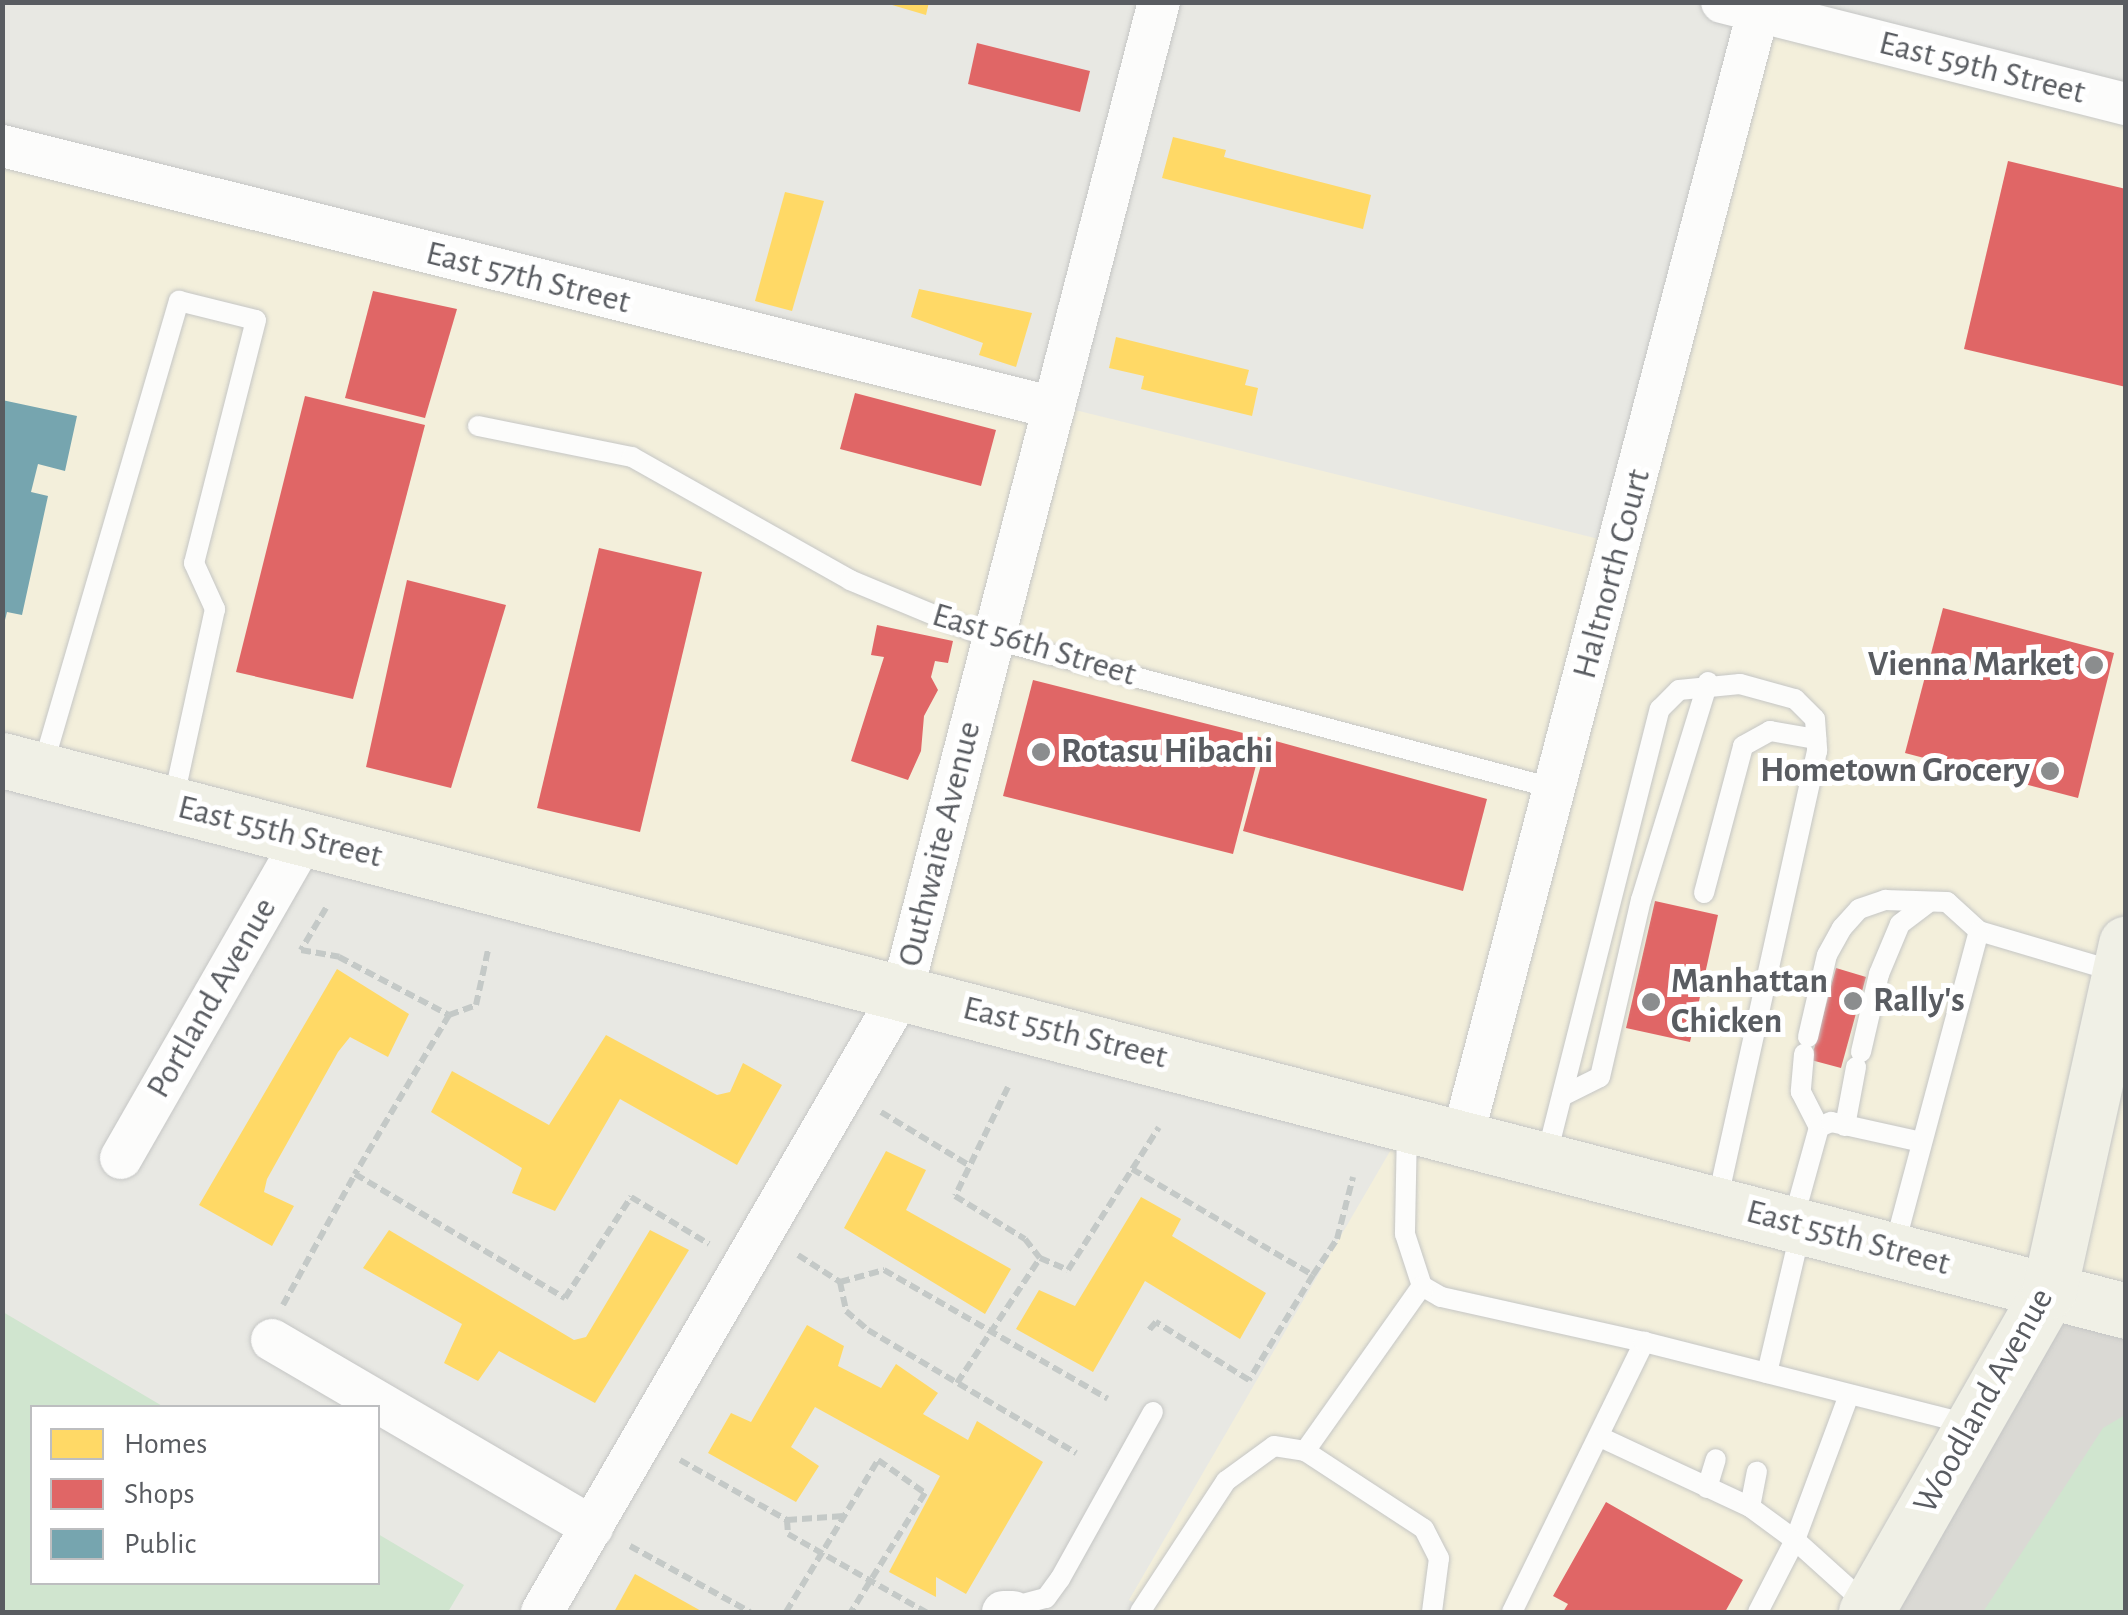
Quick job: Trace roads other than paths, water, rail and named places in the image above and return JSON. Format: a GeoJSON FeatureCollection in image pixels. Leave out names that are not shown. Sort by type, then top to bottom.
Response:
{"type":"FeatureCollection","features":[{"type":"Feature","properties":{"kind":"main road","name":"East 55th Street"},"geometry":{"type":"LineString","coordinates":[[22,766],[1463,1136],[2126,1311]]}},
{"type":"Feature","properties":{"kind":"main road","name":"Woodland Avenue"},"geometry":{"type":"LineString","coordinates":[[1867,1610],[2049,1292],[2122,958]]}},
{"type":"Feature","properties":{"kind":"main road"},"geometry":{"type":"LineString","coordinates":[[2049,1292],[2126,1282]]}},
{"type":"Feature","properties":{"kind":"street","name":"Outhwaite Avenue"},"geometry":{"type":"LineString","coordinates":[[542,1612],[902,992],[1159,2]]}},
{"type":"Feature","properties":{"kind":"street","name":"East 59th Street"},"geometry":{"type":"LineString","coordinates":[[1740,7],[2126,104]]}},
{"type":"Feature","properties":{"kind":"street","name":"Haltnorth Court"},"geometry":{"type":"LineString","coordinates":[[1463,1136],[1556,789],[1740,7]]}},
{"type":"Feature","properties":{"kind":"street","name":"East 57th Street"},"geometry":{"type":"LineString","coordinates":[[2,146],[1054,408]]}},
{"type":"Feature","properties":{"kind":"street","name":"Portland Avenue"},"geometry":{"type":"LineString","coordinates":[[121,1158],[304,838]]}},
{"type":"Feature","properties":{"kind":"street"},"geometry":{"type":"LineString","coordinates":[[272,1340],[592,1527]]}},
{"type":"Feature","properties":{"kind":"lane"},"geometry":{"type":"LineString","coordinates":[[22,766],[178,301],[256,320],[194,563],[215,610],[173,804]]}},
{"type":"Feature","properties":{"kind":"lane","name":"East 56th Street"},"geometry":{"type":"LineString","coordinates":[[478,426],[632,457],[850,580],[992,639],[1556,789]]}},
{"type":"Feature","properties":{"kind":"lane"},"geometry":{"type":"LineString","coordinates":[[1562,1096],[1600,1077],[1641,900],[1708,682]]}},
{"type":"Feature","properties":{"kind":"lane"},"geometry":{"type":"LineString","coordinates":[[1546,1158],[1660,709],[1667,696],[1708,682],[1795,699],[1814,719],[1816,739],[1796,865],[1717,1203]]}},
{"type":"Feature","properties":{"kind":"lane"},"geometry":{"type":"LineString","coordinates":[[1704,893],[1742,746],[1770,731],[1816,739]]}},
{"type":"Feature","properties":{"kind":"lane"},"geometry":{"type":"LineString","coordinates":[[1776,1382],[1797,1224],[1819,1127],[1802,1092],[1806,1045],[1827,955],[1842,928],[1859,909],[1885,900],[1947,902],[1979,931],[2122,958]]}},
{"type":"Feature","properties":{"kind":"lane"},"geometry":{"type":"LineString","coordinates":[[1845,1126],[1879,974],[1900,924],[1928,902]]}},
{"type":"Feature","properties":{"kind":"lane"},"geometry":{"type":"LineString","coordinates":[[1894,1250],[1979,931]]}},
{"type":"Feature","properties":{"kind":"lane"},"geometry":{"type":"LineString","coordinates":[[1408,1122],[1404,1234],[1422,1286],[1441,1297],[1644,1342],[1738,1376],[1849,1395],[1972,1426]]}},
{"type":"Feature","properties":{"kind":"lane"},"geometry":{"type":"LineString","coordinates":[[1819,1127],[1845,1126],[1921,1142]]}},
{"type":"Feature","properties":{"kind":"lane"},"geometry":{"type":"LineString","coordinates":[[1304,1452],[1422,1286]]}},
{"type":"Feature","properties":{"kind":"lane"},"geometry":{"type":"LineString","coordinates":[[1512,1612],[1644,1342]]}},
{"type":"Feature","properties":{"kind":"lane"},"geometry":{"type":"LineString","coordinates":[[1758,1612],[1795,1540],[1849,1395]]}},
{"type":"Feature","properties":{"kind":"lane"},"geometry":{"type":"LineString","coordinates":[[1007,1611],[1046,1598],[1154,1412]]}},
{"type":"Feature","properties":{"kind":"lane"},"geometry":{"type":"LineString","coordinates":[[1600,1437],[1663,1459],[1707,1488],[1750,1508],[1795,1540],[1867,1610]]}},
{"type":"Feature","properties":{"kind":"lane"},"geometry":{"type":"LineString","coordinates":[[1140,1612],[1226,1480],[1274,1446],[1304,1452],[1424,1529],[1440,1558],[1432,1612]]}},
{"type":"Feature","properties":{"kind":"lane"},"geometry":{"type":"LineString","coordinates":[[1707,1488],[1716,1459]]}},
{"type":"Feature","properties":{"kind":"lane"},"geometry":{"type":"LineString","coordinates":[[1750,1508],[1757,1472]]}},
{"type":"Feature","properties":{"kind":"place","name":"Vienna Market"},"geometry":{"type":"Point","coordinates":[2094,665]}},
{"type":"Feature","properties":{"kind":"place","name":"Rotasu Hibachi"},"geometry":{"type":"Point","coordinates":[1041,752]}},
{"type":"Feature","properties":{"kind":"place","name":"Hometown Grocery"},"geometry":{"type":"Point","coordinates":[2050,771]}},
{"type":"Feature","properties":{"kind":"place","name":"Rally's"},"geometry":{"type":"Point","coordinates":[1853,1001]}},
{"type":"Feature","properties":{"kind":"place","name":"Manhattan Chicken"},"geometry":{"type":"Point","coordinates":[1651,1002]}}]}
